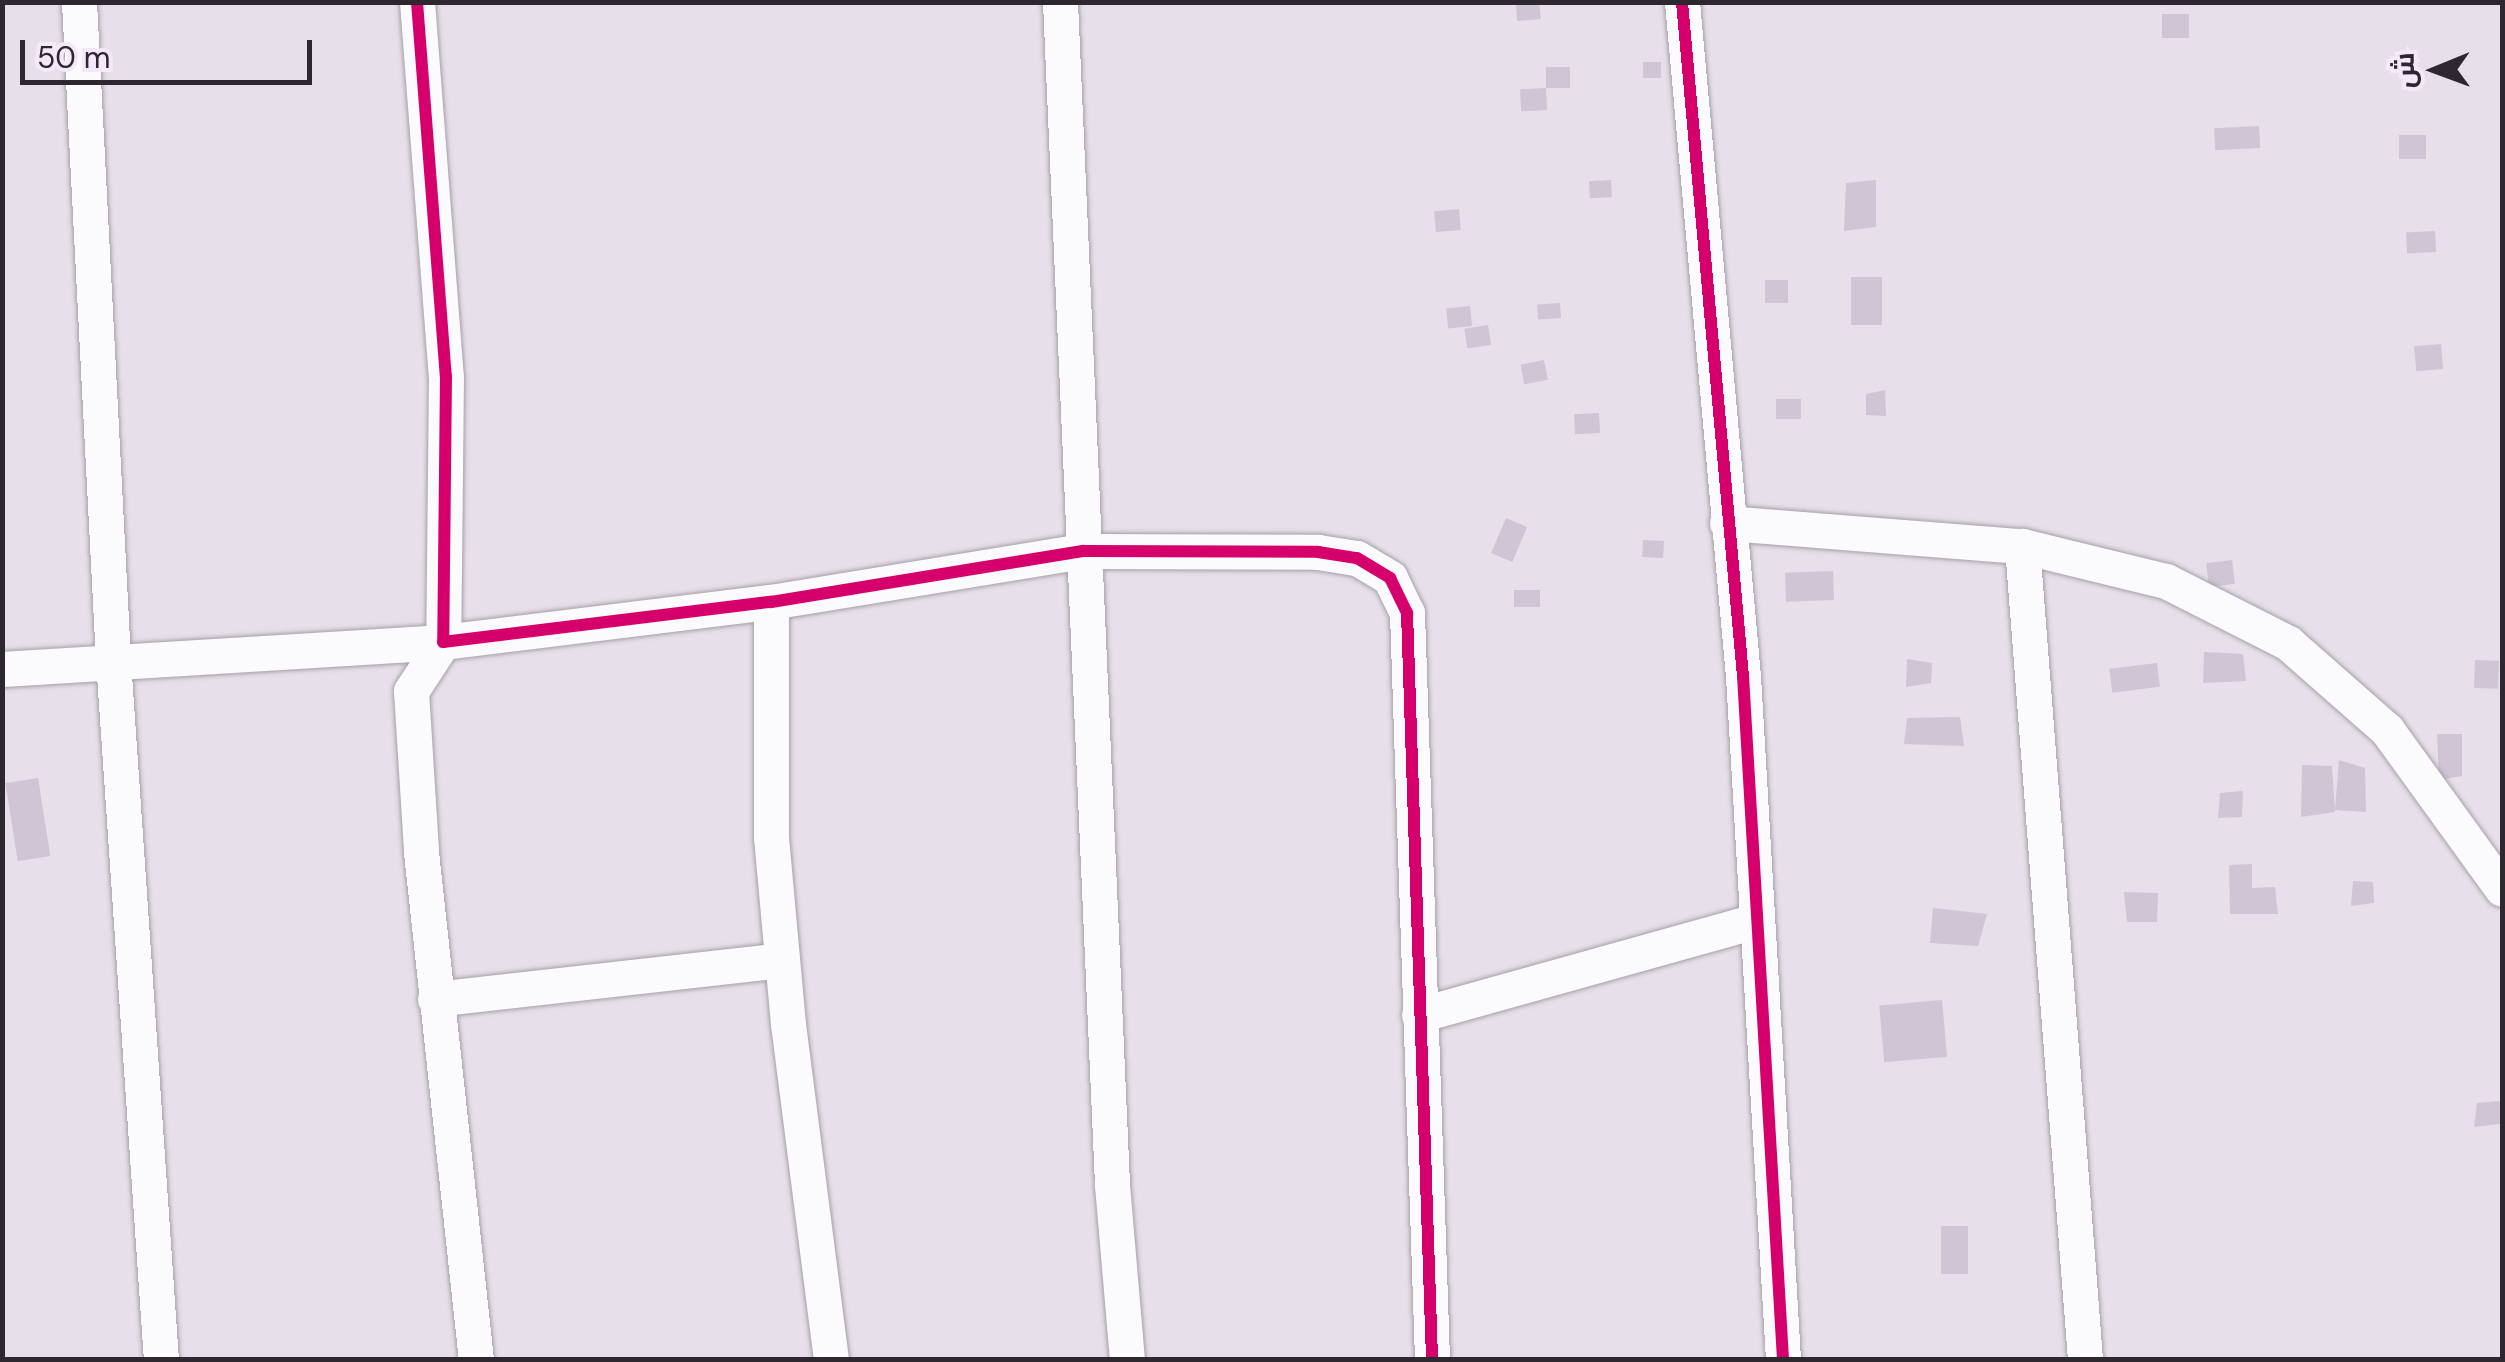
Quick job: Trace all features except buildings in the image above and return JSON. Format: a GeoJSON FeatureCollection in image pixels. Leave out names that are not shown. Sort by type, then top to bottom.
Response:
{"type":"FeatureCollection","features":[{"type":"Feature","properties":{"kind":"street"},"geometry":{"type":"LineString","coordinates":[[79,2],[112,660],[161,1360]]}},
{"type":"Feature","properties":{"kind":"street"},"geometry":{"type":"LineString","coordinates":[[417,2],[446,376],[443,642],[411,691],[435,999],[476,1360]]}},
{"type":"Feature","properties":{"kind":"street"},"geometry":{"type":"LineString","coordinates":[[1060,2],[1112,1186],[1127,1360]]}},
{"type":"Feature","properties":{"kind":"street"},"geometry":{"type":"LineString","coordinates":[[1682,2],[1743,676],[1782,1360]]}},
{"type":"Feature","properties":{"kind":"street"},"geometry":{"type":"LineString","coordinates":[[1727,523],[2022,546],[2166,580],[2288,643],[2387,730],[2502,889]]}},
{"type":"Feature","properties":{"kind":"street"},"geometry":{"type":"LineString","coordinates":[[2022,546],[2085,1360]]}},
{"type":"Feature","properties":{"kind":"street"},"geometry":{"type":"LineString","coordinates":[[2,669],[443,642],[771,602],[1083,551],[1318,552],[1357,558],[1390,578],[1407,613],[1432,1360]]}},
{"type":"Feature","properties":{"kind":"street"},"geometry":{"type":"LineString","coordinates":[[771,602],[771,836],[782,960],[831,1360]]}},
{"type":"Feature","properties":{"kind":"street"},"geometry":{"type":"LineString","coordinates":[[1418,1015],[1755,921]]}},
{"type":"Feature","properties":{"kind":"street"},"geometry":{"type":"LineString","coordinates":[[435,999],[782,960]]}},
{"type":"Feature","properties":{"kind":"cycle path"},"geometry":{"type":"LineString","coordinates":[[417,2],[446,376],[443,642],[771,602],[1083,551],[1318,552],[1357,558],[1390,578],[1407,613],[1432,1360]]}},
{"type":"Feature","properties":{"kind":"cycle path"},"geometry":{"type":"LineString","coordinates":[[1682,2],[1743,676],[1783,1360]]}}]}
